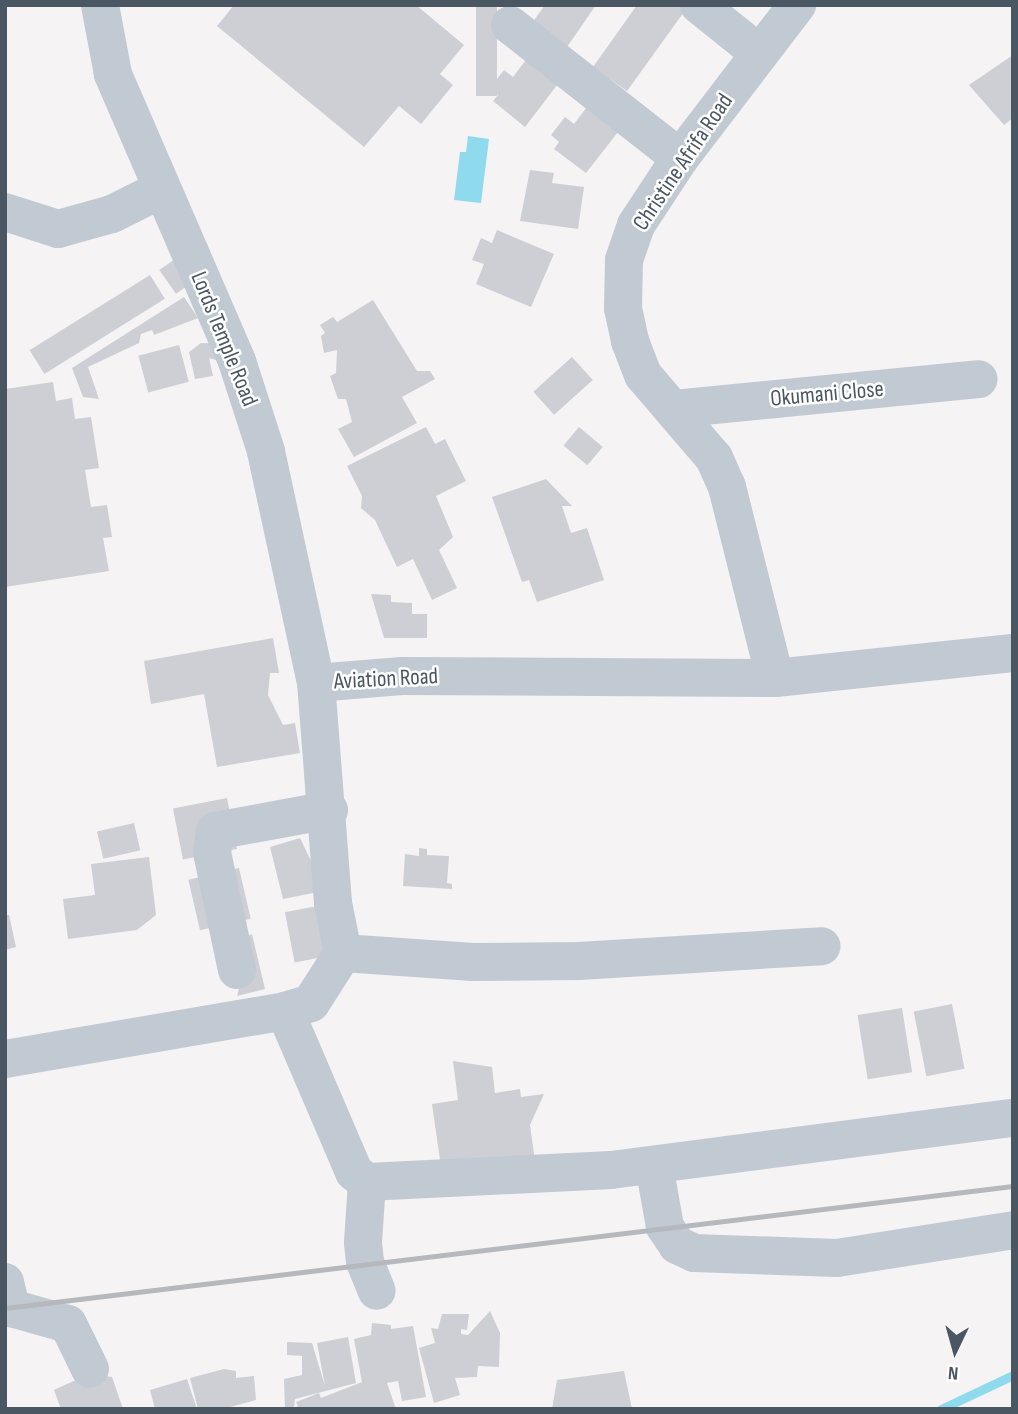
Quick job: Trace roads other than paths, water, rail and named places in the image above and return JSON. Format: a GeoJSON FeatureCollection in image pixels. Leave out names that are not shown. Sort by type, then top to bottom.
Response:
{"type":"FeatureCollection","features":[{"type":"Feature","properties":{"kind":"street","name":"Lords Temple Road"},"geometry":{"type":"LineString","coordinates":[[100,5],[113,74],[237,361],[262,438],[316,683]]}},
{"type":"Feature","properties":{"kind":"street"},"geometry":{"type":"LineString","coordinates":[[699,5],[759,53]]}},
{"type":"Feature","properties":{"kind":"street","name":"Christine Afrifa Road"},"geometry":{"type":"LineString","coordinates":[[775,678],[727,487],[714,458],[643,375],[623,308],[624,260],[636,225],[680,158],[797,5]]}},
{"type":"Feature","properties":{"kind":"street"},"geometry":{"type":"LineString","coordinates":[[510,25],[680,158]]}},
{"type":"Feature","properties":{"kind":"street"},"geometry":{"type":"LineString","coordinates":[[5,212],[58,229],[112,214],[162,189]]}},
{"type":"Feature","properties":{"kind":"street","name":"Okumani Close"},"geometry":{"type":"LineString","coordinates":[[674,409],[979,379]]}},
{"type":"Feature","properties":{"kind":"street","name":"Aviation Road"},"geometry":{"type":"LineString","coordinates":[[343,953],[333,903],[329,810],[316,683],[415,676],[775,678],[1013,653]]}},
{"type":"Feature","properties":{"kind":"street"},"geometry":{"type":"LineString","coordinates":[[237,970],[212,852],[215,831],[329,810]]}},
{"type":"Feature","properties":{"kind":"street"},"geometry":{"type":"LineString","coordinates":[[5,1059],[285,1011],[311,1003],[343,953],[473,962],[579,961],[822,946]]}},
{"type":"Feature","properties":{"kind":"street"},"geometry":{"type":"LineString","coordinates":[[285,1011],[354,1172],[367,1182],[542,1177],[1012,1118]]}},
{"type":"Feature","properties":{"kind":"street"},"geometry":{"type":"LineString","coordinates":[[654,1165],[665,1227],[677,1245],[694,1252],[836,1258],[1013,1230]]}},
{"type":"Feature","properties":{"kind":"street"},"geometry":{"type":"LineString","coordinates":[[367,1182],[363,1242],[365,1262],[377,1291]]}},
{"type":"Feature","properties":{"kind":"street"},"geometry":{"type":"LineString","coordinates":[[5,1282],[11,1308],[68,1324],[90,1369]]}},
{"type":"Feature","properties":{"kind":"water"},"geometry":{"type":"Polygon","coordinates":[[[468,136],[489,139],[481,203],[454,200],[460,152],[466,152],[468,136]]]}},
{"type":"Feature","properties":{"kind":"waterway"},"geometry":{"type":"LineString","coordinates":[[941,1409],[1013,1375]]}},
{"type":"Feature","properties":{"kind":"railway"},"geometry":{"type":"LineString","coordinates":[[5,1308],[1013,1186]]}}]}
